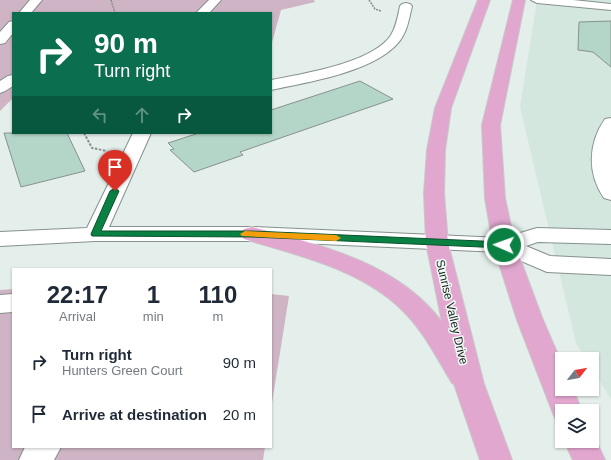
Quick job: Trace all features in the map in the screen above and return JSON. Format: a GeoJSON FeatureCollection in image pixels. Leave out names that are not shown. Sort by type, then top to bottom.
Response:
{"type":"FeatureCollection","features":[{"type":"Feature","properties":{"kind":"main road","name":"Sunrise Valley Drive"},"geometry":{"type":"LineString","coordinates":[[484,0],[446,97],[438,130],[434,193],[437,243],[469,384],[496,460]]}},
{"type":"Feature","properties":{"kind":"main road"},"geometry":{"type":"LineString","coordinates":[[518,0],[491,125],[495,198],[504,245],[530,320],[564,404]]}},
{"type":"Feature","properties":{"kind":"main road"},"geometry":{"type":"LineString","coordinates":[[252,234],[344,264],[381,281],[409,301],[426,322],[469,384]]}},
{"type":"Feature","properties":{"kind":"main road"},"geometry":{"type":"LineString","coordinates":[[583,448],[589,460]]}},
{"type":"Feature","properties":{"kind":"street"},"geometry":{"type":"LineString","coordinates":[[26,12],[36,0]]}},
{"type":"Feature","properties":{"kind":"street"},"geometry":{"type":"LineString","coordinates":[[203,12],[215,0]]}},
{"type":"Feature","properties":{"kind":"street"},"geometry":{"type":"LineString","coordinates":[[537,0],[611,8]]}},
{"type":"Feature","properties":{"kind":"street"},"geometry":{"type":"LineString","coordinates":[[272,85],[339,68],[384,50],[394,41],[399,33],[406,6]]}},
{"type":"Feature","properties":{"kind":"street"},"geometry":{"type":"LineString","coordinates":[[0,40],[12,26]]}},
{"type":"Feature","properties":{"kind":"street"},"geometry":{"type":"LineString","coordinates":[[0,88],[12,80]]}},
{"type":"Feature","properties":{"kind":"street"},"geometry":{"type":"LineString","coordinates":[[611,123],[604,136],[600,154],[604,177],[611,194]]}},
{"type":"Feature","properties":{"kind":"street"},"geometry":{"type":"LineString","coordinates":[[95,234],[142,134]]}},
{"type":"Feature","properties":{"kind":"street"},"geometry":{"type":"LineString","coordinates":[[0,239],[95,234],[252,234],[504,245],[537,235],[611,237]]}},
{"type":"Feature","properties":{"kind":"street"},"geometry":{"type":"LineString","coordinates":[[504,245],[546,264],[611,267]]}},
{"type":"Feature","properties":{"kind":"street"},"geometry":{"type":"LineString","coordinates":[[0,304],[12,303]]}},
{"type":"Feature","properties":{"kind":"street"},"geometry":{"type":"LineString","coordinates":[[35,460],[44,448]]}},
{"type":"Feature","properties":{"kind":"path"},"geometry":{"type":"LineString","coordinates":[[111,0],[115,12]]}},
{"type":"Feature","properties":{"kind":"path"},"geometry":{"type":"LineString","coordinates":[[369,0],[375,8],[385,13]]}},
{"type":"Feature","properties":{"kind":"path"},"geometry":{"type":"LineString","coordinates":[[85,134],[92,148],[110,151]]}},
{"type":"Feature","properties":{"kind":"shaded area"},"geometry":{"type":"Polygon","coordinates":[[[0,0],[314,0],[315,2],[281,10],[272,42],[272,12],[12,12],[12,99],[0,111],[0,0]]]}},
{"type":"Feature","properties":{"kind":"shaded area"},"geometry":{"type":"Polygon","coordinates":[[[537,0],[611,0],[611,399],[599,380],[599,352],[582,352],[576,343],[520,107],[537,0]]]}},
{"type":"Feature","properties":{"kind":"shaded area"},"geometry":{"type":"Polygon","coordinates":[[[12,289],[12,448],[265,448],[263,460],[0,460],[0,290],[12,289]]]}},
{"type":"Feature","properties":{"kind":"shaded area"},"geometry":{"type":"Polygon","coordinates":[[[272,294],[289,296],[272,403],[272,294]]]}},
{"type":"Feature","properties":{"kind":"building"},"geometry":{"type":"Polygon","coordinates":[[[611,21],[611,67],[593,52],[578,50],[579,22],[611,21]]]}},
{"type":"Feature","properties":{"kind":"building"},"geometry":{"type":"Polygon","coordinates":[[[360,81],[393,99],[240,152],[243,155],[194,172],[170,150],[174,149],[168,143],[196,134],[272,134],[272,110],[360,81]]]}},
{"type":"Feature","properties":{"kind":"building"},"geometry":{"type":"Polygon","coordinates":[[[4,133],[67,134],[85,171],[21,187],[4,133]]]}},
{"type":"Feature","properties":{"kind":"slow traffic"},"geometry":{"type":"LineString","coordinates":[[245,234],[336,238]]}},
{"type":"Feature","properties":{"kind":"route"},"geometry":{"type":"LineString","coordinates":[[115,191],[95,234],[252,234],[504,245]]}}]}
